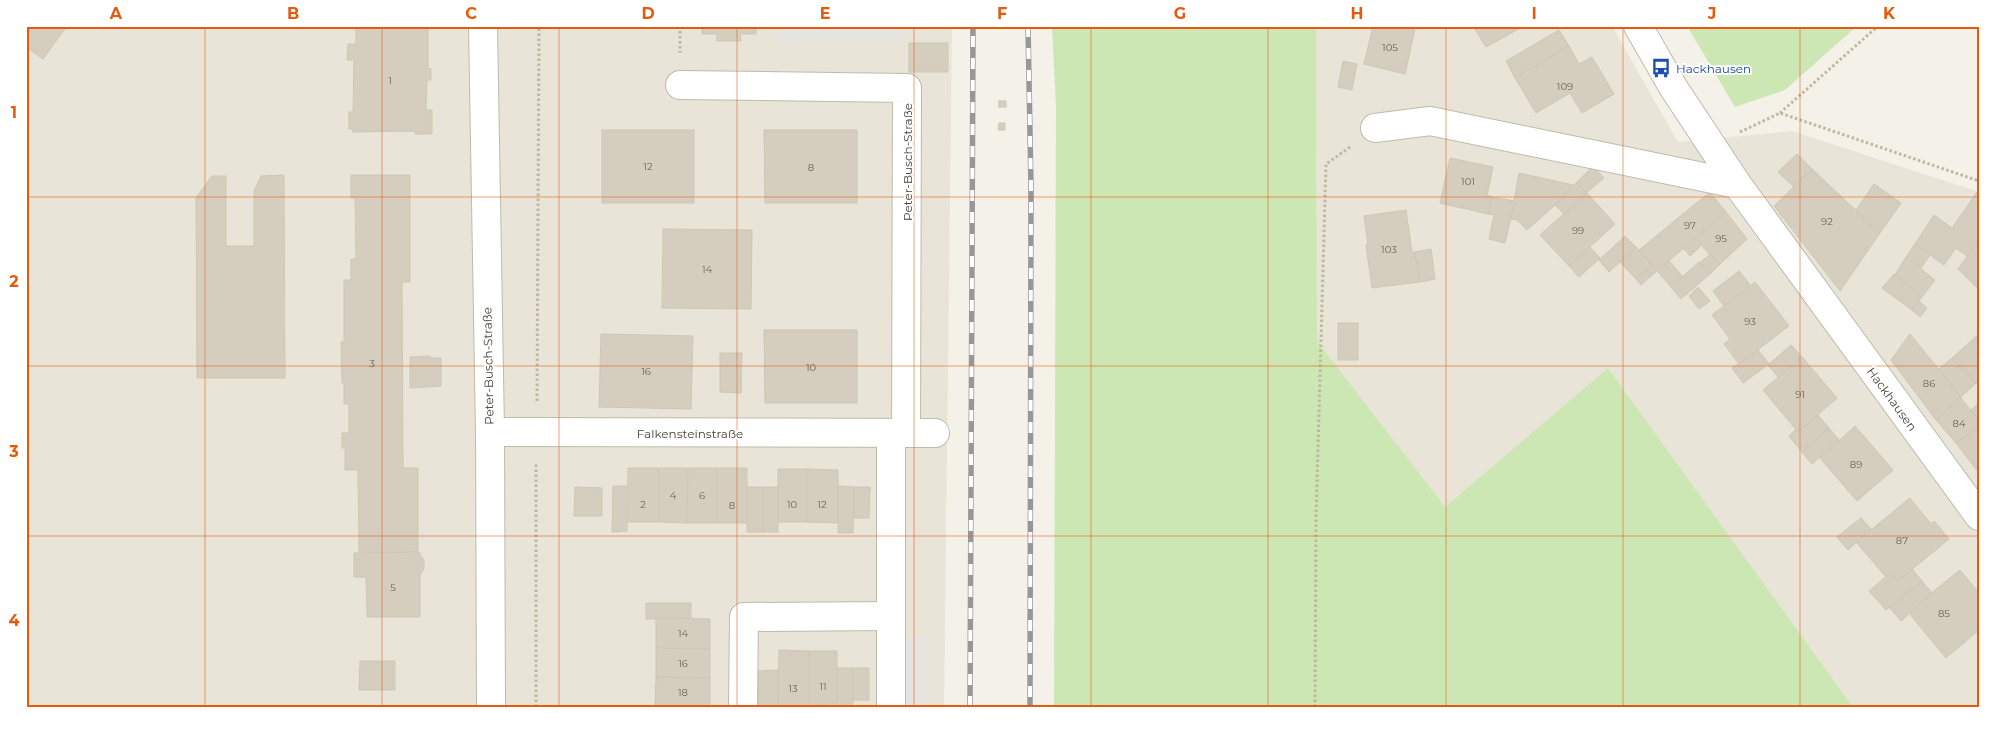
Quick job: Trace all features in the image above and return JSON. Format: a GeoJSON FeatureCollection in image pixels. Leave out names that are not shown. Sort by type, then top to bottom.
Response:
{"type":"FeatureCollection","features":[{"type":"Feature","properties":{"kind":"street","name":"Peter-Busch-Straße"},"geometry":{"type":"LineString","coordinates":[[483,26],[490,432],[491,707]]}},
{"type":"Feature","properties":{"kind":"street","name":"Hackhausen"},"geometry":{"type":"LineString","coordinates":[[1638,26],[1672,87],[1737,184],[1979,516]]}},
{"type":"Feature","properties":{"kind":"street","name":"Peter-Busch-Straße"},"geometry":{"type":"LineString","coordinates":[[680,85],[907,88],[898,433]]}},
{"type":"Feature","properties":{"kind":"street"},"geometry":{"type":"LineString","coordinates":[[1375,128],[1430,121],[1737,184]]}},
{"type":"Feature","properties":{"kind":"street","name":"Falkensteinstraße"},"geometry":{"type":"LineString","coordinates":[[490,432],[935,433]]}},
{"type":"Feature","properties":{"kind":"street"},"geometry":{"type":"LineString","coordinates":[[891,707],[891,616],[898,433]]}},
{"type":"Feature","properties":{"kind":"street"},"geometry":{"type":"LineString","coordinates":[[743,707],[744,617],[891,616]]}},
{"type":"Feature","properties":{"kind":"path"},"geometry":{"type":"LineString","coordinates":[[536,707],[536,432],[540,26]]}},
{"type":"Feature","properties":{"kind":"path"},"geometry":{"type":"LineString","coordinates":[[1712,147],[1780,113],[1878,26]]}},
{"type":"Feature","properties":{"kind":"path"},"geometry":{"type":"LineString","coordinates":[[1780,113],[1979,181]]}},
{"type":"Feature","properties":{"kind":"path"},"geometry":{"type":"LineString","coordinates":[[1315,707],[1316,518],[1326,164],[1375,128]]}},
{"type":"Feature","properties":{"kind":"shaded area"},"geometry":{"type":"Polygon","coordinates":[[[26,26],[952,26],[944,707],[26,707],[26,26]]]}},
{"type":"Feature","properties":{"kind":"shaded area"},"geometry":{"type":"Polygon","coordinates":[[[776,26],[903,26],[903,42],[776,42],[776,26]]]}},
{"type":"Feature","properties":{"kind":"shaded area"},"geometry":{"type":"Polygon","coordinates":[[[1316,26],[1612,26],[1678,142],[1792,131],[1979,192],[1979,707],[1853,707],[1608,368],[1445,508],[1317,341],[1316,26]]]}},
{"type":"Feature","properties":{"kind":"shaded area"},"geometry":{"type":"Polygon","coordinates":[[[891,637],[929,637],[929,707],[891,707],[891,637]]]}},
{"type":"Feature","properties":{"kind":"green space"},"geometry":{"type":"Polygon","coordinates":[[[1052,26],[1316,26],[1317,341],[1445,507],[1608,368],[1853,707],[1054,707],[1056,108],[1052,26]]]}},
{"type":"Feature","properties":{"kind":"green space"},"geometry":{"type":"Polygon","coordinates":[[[1687,26],[1857,26],[1785,90],[1735,107],[1687,26]]]}},
{"type":"Feature","properties":{"kind":"building"},"geometry":{"type":"Polygon","coordinates":[[[26,26],[67,26],[43,59],[26,47],[26,26]]]}},
{"type":"Feature","properties":{"kind":"building"},"geometry":{"type":"Polygon","coordinates":[[[356,26],[428,26],[428,68],[431,69],[431,80],[427,80],[426,110],[432,110],[432,134],[415,134],[415,131],[353,132],[353,129],[349,129],[349,112],[353,112],[354,60],[347,60],[348,44],[356,44],[356,26]]]}},
{"type":"Feature","properties":{"kind":"building"},"geometry":{"type":"Polygon","coordinates":[[[702,26],[756,26],[756,34],[740,34],[741,41],[717,41],[717,34],[702,34],[702,26]]]}},
{"type":"Feature","properties":{"kind":"building"},"geometry":{"type":"Polygon","coordinates":[[[1373,26],[1403,26],[1415,29],[1405,74],[1364,64],[1373,26]]]}},
{"type":"Feature","properties":{"kind":"building"},"geometry":{"type":"Polygon","coordinates":[[[1473,26],[1524,26],[1486,47],[1473,26]]]}},
{"type":"Feature","properties":{"kind":"building"},"geometry":{"type":"Polygon","coordinates":[[[1559,30],[1569,46],[1515,78],[1506,61],[1559,30]]]}},
{"type":"Feature","properties":{"kind":"building"},"geometry":{"type":"Polygon","coordinates":[[[909,43],[948,43],[948,72],[909,72],[909,43]]]}},
{"type":"Feature","properties":{"kind":"building"},"geometry":{"type":"Polygon","coordinates":[[[1569,46],[1579,64],[1592,57],[1614,94],[1582,113],[1570,93],[1536,113],[1515,78],[1569,46]]]}},
{"type":"Feature","properties":{"kind":"building"},"geometry":{"type":"Polygon","coordinates":[[[1343,61],[1357,64],[1352,90],[1338,87],[1343,61]]]}},
{"type":"Feature","properties":{"kind":"building"},"geometry":{"type":"Polygon","coordinates":[[[999,101],[1006,101],[1006,107],[999,107],[999,101]]]}},
{"type":"Feature","properties":{"kind":"building"},"geometry":{"type":"Polygon","coordinates":[[[999,123],[1005,123],[1005,130],[998,130],[999,123]]]}},
{"type":"Feature","properties":{"kind":"building"},"geometry":{"type":"Polygon","coordinates":[[[602,130],[694,130],[694,203],[602,203],[602,130]]]}},
{"type":"Feature","properties":{"kind":"building"},"geometry":{"type":"Polygon","coordinates":[[[764,130],[857,130],[857,203],[765,203],[764,130]]]}},
{"type":"Feature","properties":{"kind":"building"},"geometry":{"type":"Polygon","coordinates":[[[1797,154],[1812,169],[1794,187],[1778,172],[1797,154]]]}},
{"type":"Feature","properties":{"kind":"building"},"geometry":{"type":"Polygon","coordinates":[[[1450,158],[1493,167],[1487,195],[1492,197],[1488,214],[1440,203],[1450,158]]]}},
{"type":"Feature","properties":{"kind":"building"},"geometry":{"type":"Polygon","coordinates":[[[1591,168],[1596,169],[1604,178],[1586,193],[1577,182],[1591,168]]]}},
{"type":"Feature","properties":{"kind":"building"},"geometry":{"type":"Polygon","coordinates":[[[1812,169],[1880,233],[1840,291],[1774,206],[1812,169]]]}},
{"type":"Feature","properties":{"kind":"building"},"geometry":{"type":"Polygon","coordinates":[[[1519,173],[1573,185],[1555,205],[1527,230],[1517,220],[1511,219],[1519,173]]]}},
{"type":"Feature","properties":{"kind":"building"},"geometry":{"type":"Polygon","coordinates":[[[284,175],[285,378],[197,378],[196,198],[212,176],[226,176],[226,246],[254,246],[254,191],[261,176],[284,175]]]}},
{"type":"Feature","properties":{"kind":"building"},"geometry":{"type":"Polygon","coordinates":[[[351,175],[410,175],[410,282],[402,282],[403,468],[418,468],[418,552],[359,552],[358,470],[345,470],[345,448],[342,448],[342,433],[349,433],[349,404],[344,404],[344,383],[342,383],[341,342],[344,342],[344,280],[351,280],[351,259],[356,259],[355,198],[351,198],[351,175]]]}},
{"type":"Feature","properties":{"kind":"building"},"geometry":{"type":"Polygon","coordinates":[[[1577,182],[1586,193],[1564,214],[1555,205],[1577,182]]]}},
{"type":"Feature","properties":{"kind":"building"},"geometry":{"type":"Polygon","coordinates":[[[1874,184],[1901,203],[1880,233],[1856,210],[1874,184]]]}},
{"type":"Feature","properties":{"kind":"building"},"geometry":{"type":"Polygon","coordinates":[[[1710,192],[1726,212],[1657,271],[1639,250],[1710,192]]]}},
{"type":"Feature","properties":{"kind":"building"},"geometry":{"type":"Polygon","coordinates":[[[1977,192],[1979,193],[1979,240],[1967,256],[1956,248],[1944,265],[1915,244],[1934,215],[1952,228],[1977,192]]]}},
{"type":"Feature","properties":{"kind":"building"},"geometry":{"type":"Polygon","coordinates":[[[1587,193],[1615,224],[1569,266],[1540,235],[1587,193]]]}},
{"type":"Feature","properties":{"kind":"building"},"geometry":{"type":"Polygon","coordinates":[[[1492,197],[1515,201],[1505,243],[1489,239],[1494,215],[1488,214],[1492,197]]]}},
{"type":"Feature","properties":{"kind":"building"},"geometry":{"type":"Polygon","coordinates":[[[1406,210],[1412,252],[1415,252],[1420,282],[1372,288],[1364,216],[1406,210]]]}},
{"type":"Feature","properties":{"kind":"building"},"geometry":{"type":"Polygon","coordinates":[[[1726,212],[1747,239],[1719,265],[1695,238],[1726,212]]]}},
{"type":"Feature","properties":{"kind":"building"},"geometry":{"type":"Polygon","coordinates":[[[663,229],[752,230],[751,309],[662,308],[663,229]]]}},
{"type":"Feature","properties":{"kind":"building"},"geometry":{"type":"Polygon","coordinates":[[[1625,236],[1636,247],[1609,272],[1599,260],[1625,236]]]}},
{"type":"Feature","properties":{"kind":"building"},"geometry":{"type":"Polygon","coordinates":[[[1695,238],[1702,245],[1690,256],[1684,249],[1695,238]]]}},
{"type":"Feature","properties":{"kind":"building"},"geometry":{"type":"Polygon","coordinates":[[[1979,240],[1979,290],[1958,269],[1979,240]]]}},
{"type":"Feature","properties":{"kind":"building"},"geometry":{"type":"Polygon","coordinates":[[[1915,244],[1930,255],[1921,268],[1906,257],[1915,244]]]}},
{"type":"Feature","properties":{"kind":"building"},"geometry":{"type":"Polygon","coordinates":[[[1590,247],[1600,258],[1579,277],[1569,266],[1590,247]]]}},
{"type":"Feature","properties":{"kind":"building"},"geometry":{"type":"Polygon","coordinates":[[[1636,247],[1651,265],[1636,279],[1620,262],[1636,247]]]}},
{"type":"Feature","properties":{"kind":"building"},"geometry":{"type":"Polygon","coordinates":[[[1431,249],[1435,279],[1420,282],[1415,252],[1431,249]]]}},
{"type":"Feature","properties":{"kind":"building"},"geometry":{"type":"Polygon","coordinates":[[[1710,254],[1719,265],[1710,274],[1700,263],[1710,254]]]}},
{"type":"Feature","properties":{"kind":"building"},"geometry":{"type":"Polygon","coordinates":[[[1906,257],[1935,280],[1922,297],[1895,275],[1906,257]]]}},
{"type":"Feature","properties":{"kind":"building"},"geometry":{"type":"Polygon","coordinates":[[[1669,261],[1683,277],[1671,287],[1658,272],[1669,261]]]}},
{"type":"Feature","properties":{"kind":"building"},"geometry":{"type":"Polygon","coordinates":[[[1699,262],[1710,274],[1681,299],[1671,287],[1699,262]]]}},
{"type":"Feature","properties":{"kind":"building"},"geometry":{"type":"Polygon","coordinates":[[[1651,265],[1657,271],[1641,285],[1636,279],[1651,265]]]}},
{"type":"Feature","properties":{"kind":"building"},"geometry":{"type":"Polygon","coordinates":[[[1739,271],[1751,286],[1724,306],[1713,291],[1739,271]]]}},
{"type":"Feature","properties":{"kind":"building"},"geometry":{"type":"Polygon","coordinates":[[[1894,274],[1922,297],[1912,310],[1882,288],[1894,274]]]}},
{"type":"Feature","properties":{"kind":"building"},"geometry":{"type":"Polygon","coordinates":[[[1755,282],[1789,326],[1739,364],[1724,344],[1730,339],[1712,315],[1755,282]]]}},
{"type":"Feature","properties":{"kind":"building"},"geometry":{"type":"Polygon","coordinates":[[[1698,287],[1710,301],[1699,309],[1689,296],[1698,287]]]}},
{"type":"Feature","properties":{"kind":"building"},"geometry":{"type":"Polygon","coordinates":[[[1919,301],[1927,308],[1920,317],[1912,310],[1919,301]]]}},
{"type":"Feature","properties":{"kind":"building"},"geometry":{"type":"Polygon","coordinates":[[[1338,323],[1358,323],[1358,360],[1338,360],[1338,323]]]}},
{"type":"Feature","properties":{"kind":"building"},"geometry":{"type":"Polygon","coordinates":[[[764,330],[857,330],[857,403],[765,403],[764,330]]]}},
{"type":"Feature","properties":{"kind":"building"},"geometry":{"type":"Polygon","coordinates":[[[601,334],[693,336],[691,409],[599,407],[601,334]]]}},
{"type":"Feature","properties":{"kind":"building"},"geometry":{"type":"Polygon","coordinates":[[[1910,334],[1961,397],[1936,420],[1891,360],[1910,334]]]}},
{"type":"Feature","properties":{"kind":"building"},"geometry":{"type":"Polygon","coordinates":[[[1979,334],[1979,381],[1976,383],[1952,358],[1979,334]]]}},
{"type":"Feature","properties":{"kind":"building"},"geometry":{"type":"Polygon","coordinates":[[[1791,345],[1802,357],[1778,377],[1768,365],[1791,345]]]}},
{"type":"Feature","properties":{"kind":"building"},"geometry":{"type":"Polygon","coordinates":[[[1758,350],[1769,364],[1743,383],[1732,368],[1758,350]]]}},
{"type":"Feature","properties":{"kind":"building"},"geometry":{"type":"Polygon","coordinates":[[[720,353],[742,353],[741,393],[720,392],[720,353]]]}},
{"type":"Feature","properties":{"kind":"building"},"geometry":{"type":"Polygon","coordinates":[[[430,356],[430,358],[441,358],[441,386],[410,388],[410,357],[430,356]]]}},
{"type":"Feature","properties":{"kind":"building"},"geometry":{"type":"Polygon","coordinates":[[[1802,357],[1837,398],[1798,432],[1763,390],[1802,357]]]}},
{"type":"Feature","properties":{"kind":"building"},"geometry":{"type":"Polygon","coordinates":[[[1952,358],[1976,383],[1961,397],[1939,369],[1952,358]]]}},
{"type":"Feature","properties":{"kind":"building"},"geometry":{"type":"Polygon","coordinates":[[[1960,397],[1979,420],[1979,426],[1956,443],[1936,420],[1960,397]]]}},
{"type":"Feature","properties":{"kind":"building"},"geometry":{"type":"Polygon","coordinates":[[[1979,403],[1979,420],[1971,410],[1979,403]]]}},
{"type":"Feature","properties":{"kind":"building"},"geometry":{"type":"Polygon","coordinates":[[[1818,415],[1829,428],[1802,452],[1789,436],[1796,429],[1798,432],[1818,415]]]}},
{"type":"Feature","properties":{"kind":"building"},"geometry":{"type":"Polygon","coordinates":[[[1855,426],[1893,470],[1857,501],[1820,458],[1855,426]]]}},
{"type":"Feature","properties":{"kind":"building"},"geometry":{"type":"Polygon","coordinates":[[[1979,426],[1979,473],[1956,443],[1979,426]]]}},
{"type":"Feature","properties":{"kind":"building"},"geometry":{"type":"Polygon","coordinates":[[[1829,428],[1839,440],[1812,464],[1802,452],[1829,428]]]}},
{"type":"Feature","properties":{"kind":"building"},"geometry":{"type":"Polygon","coordinates":[[[628,468],[659,468],[659,522],[627,522],[628,468]]]}},
{"type":"Feature","properties":{"kind":"building"},"geometry":{"type":"Polygon","coordinates":[[[659,468],[688,468],[687,523],[659,522],[659,468]]]}},
{"type":"Feature","properties":{"kind":"building"},"geometry":{"type":"Polygon","coordinates":[[[688,468],[717,468],[717,523],[687,523],[688,468]]]}},
{"type":"Feature","properties":{"kind":"building"},"geometry":{"type":"Polygon","coordinates":[[[717,468],[747,468],[747,523],[717,523],[717,468]]]}},
{"type":"Feature","properties":{"kind":"building"},"geometry":{"type":"Polygon","coordinates":[[[778,469],[807,469],[807,522],[778,522],[778,469]]]}},
{"type":"Feature","properties":{"kind":"building"},"geometry":{"type":"Polygon","coordinates":[[[807,469],[838,470],[838,523],[807,522],[807,469]]]}},
{"type":"Feature","properties":{"kind":"building"},"geometry":{"type":"Polygon","coordinates":[[[613,486],[628,486],[627,531],[612,532],[613,486]]]}},
{"type":"Feature","properties":{"kind":"building"},"geometry":{"type":"Polygon","coordinates":[[[838,486],[854,487],[853,533],[838,533],[838,486]]]}},
{"type":"Feature","properties":{"kind":"building"},"geometry":{"type":"Polygon","coordinates":[[[575,487],[602,488],[602,516],[574,516],[575,487]]]}},
{"type":"Feature","properties":{"kind":"building"},"geometry":{"type":"Polygon","coordinates":[[[747,487],[763,487],[763,532],[747,532],[747,487]]]}},
{"type":"Feature","properties":{"kind":"building"},"geometry":{"type":"Polygon","coordinates":[[[763,487],[778,487],[778,532],[763,532],[763,487]]]}},
{"type":"Feature","properties":{"kind":"building"},"geometry":{"type":"Polygon","coordinates":[[[854,487],[870,487],[869,518],[854,518],[854,487]]]}},
{"type":"Feature","properties":{"kind":"building"},"geometry":{"type":"Polygon","coordinates":[[[1910,498],[1931,524],[1934,521],[1949,539],[1898,581],[1891,572],[1886,577],[1856,542],[1910,498]]]}},
{"type":"Feature","properties":{"kind":"building"},"geometry":{"type":"Polygon","coordinates":[[[1861,518],[1871,529],[1848,550],[1837,537],[1861,518]]]}},
{"type":"Feature","properties":{"kind":"building"},"geometry":{"type":"Polygon","coordinates":[[[420,552],[424,560],[424,569],[420,575],[420,617],[367,617],[366,577],[354,577],[354,553],[420,552]]]}},
{"type":"Feature","properties":{"kind":"building"},"geometry":{"type":"Polygon","coordinates":[[[1912,569],[1922,581],[1886,610],[1869,591],[1891,572],[1898,581],[1912,569]]]}},
{"type":"Feature","properties":{"kind":"building"},"geometry":{"type":"Polygon","coordinates":[[[1960,570],[1979,593],[1979,630],[1946,658],[1908,612],[1960,570]]]}},
{"type":"Feature","properties":{"kind":"building"},"geometry":{"type":"Polygon","coordinates":[[[1922,581],[1932,593],[1901,621],[1890,608],[1922,581]]]}},
{"type":"Feature","properties":{"kind":"building"},"geometry":{"type":"Polygon","coordinates":[[[646,603],[691,603],[691,619],[646,619],[646,603]]]}},
{"type":"Feature","properties":{"kind":"building"},"geometry":{"type":"Polygon","coordinates":[[[656,618],[710,619],[710,649],[656,648],[656,618]]]}},
{"type":"Feature","properties":{"kind":"building"},"geometry":{"type":"Polygon","coordinates":[[[656,648],[710,649],[710,678],[656,677],[656,648]]]}},
{"type":"Feature","properties":{"kind":"building"},"geometry":{"type":"Polygon","coordinates":[[[779,650],[809,651],[809,705],[778,705],[779,650]]]}},
{"type":"Feature","properties":{"kind":"building"},"geometry":{"type":"Polygon","coordinates":[[[809,651],[837,651],[837,704],[809,705],[809,651]]]}},
{"type":"Feature","properties":{"kind":"building"},"geometry":{"type":"Polygon","coordinates":[[[360,661],[395,661],[395,690],[359,690],[360,661]]]}},
{"type":"Feature","properties":{"kind":"building"},"geometry":{"type":"Polygon","coordinates":[[[837,668],[853,668],[853,707],[837,707],[837,668]]]}},
{"type":"Feature","properties":{"kind":"building"},"geometry":{"type":"Polygon","coordinates":[[[853,668],[869,668],[869,700],[853,700],[853,668]]]}},
{"type":"Feature","properties":{"kind":"building"},"geometry":{"type":"Polygon","coordinates":[[[778,670],[778,707],[758,707],[758,671],[778,670]]]}},
{"type":"Feature","properties":{"kind":"building"},"geometry":{"type":"Polygon","coordinates":[[[656,677],[710,678],[710,707],[655,706],[656,677]]]}},
{"type":"Feature","properties":{"kind":"railway"},"geometry":{"type":"LineString","coordinates":[[970,707],[973,26]]}},
{"type":"Feature","properties":{"kind":"railway"},"geometry":{"type":"LineString","coordinates":[[1028,26],[1031,187],[1030,707]]}},
{"type":"Feature","properties":{"kind":"place","name":"Hackhausen"},"geometry":{"type":"Point","coordinates":[1661,68]}}]}
